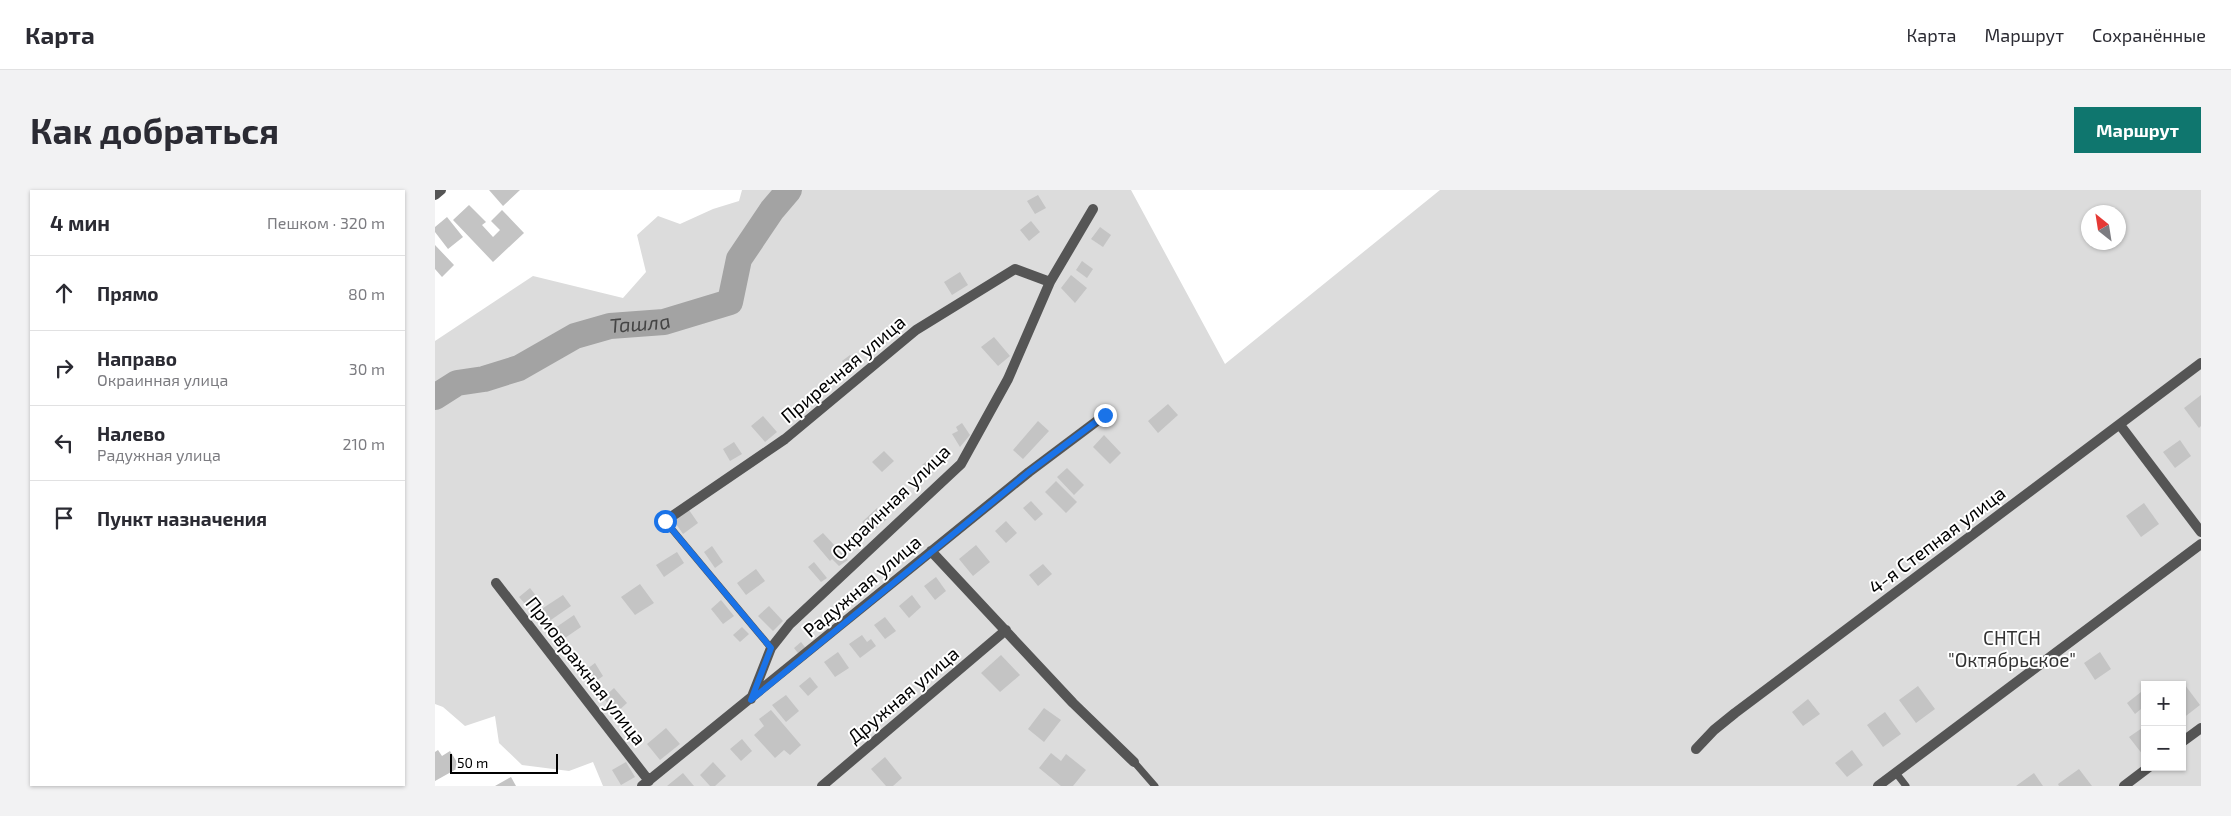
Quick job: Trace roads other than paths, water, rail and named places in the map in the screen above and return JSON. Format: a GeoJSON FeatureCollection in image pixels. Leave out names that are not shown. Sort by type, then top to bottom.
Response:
{"type":"FeatureCollection","features":[{"type":"Feature","properties":{"kind":"street"},"geometry":{"type":"LineString","coordinates":[[435,195],[441,190]]}},
{"type":"Feature","properties":{"kind":"street","name":"Окраинная улица"},"geometry":{"type":"LineString","coordinates":[[751,700],[771,648],[790,624],[961,464],[1007,379],[1050,282],[1093,209]]}},
{"type":"Feature","properties":{"kind":"street","name":"Приречная улица"},"geometry":{"type":"LineString","coordinates":[[665,521],[785,439],[916,330],[1015,269],[1050,282]]}},
{"type":"Feature","properties":{"kind":"street","name":"4-я Степная улица"},"geometry":{"type":"LineString","coordinates":[[1696,748],[1735,713],[2120,425],[2201,362]]}},
{"type":"Feature","properties":{"kind":"street","name":"Радужная улица"},"geometry":{"type":"LineString","coordinates":[[644,785],[751,700],[1029,472],[1105,415]]}},
{"type":"Feature","properties":{"kind":"street"},"geometry":{"type":"LineString","coordinates":[[2120,425],[2201,532]]}},
{"type":"Feature","properties":{"kind":"street"},"geometry":{"type":"LineString","coordinates":[[1878,786],[2201,544]]}},
{"type":"Feature","properties":{"kind":"street"},"geometry":{"type":"LineString","coordinates":[[931,551],[1073,704],[1134,762]]}},
{"type":"Feature","properties":{"kind":"street","name":"Приовражная улица"},"geometry":{"type":"LineString","coordinates":[[496,584],[644,785]]}},
{"type":"Feature","properties":{"kind":"street","name":"Дружная улица"},"geometry":{"type":"LineString","coordinates":[[822,786],[1006,630]]}},
{"type":"Feature","properties":{"kind":"street"},"geometry":{"type":"LineString","coordinates":[[2186,739],[2201,728]]}},
{"type":"Feature","properties":{"kind":"street"},"geometry":{"type":"LineString","coordinates":[[2124,786],[2144,771]]}},
{"type":"Feature","properties":{"kind":"lane"},"geometry":{"type":"LineString","coordinates":[[665,521],[771,648]]}},
{"type":"Feature","properties":{"kind":"lane"},"geometry":{"type":"LineString","coordinates":[[1134,762],[1155,786]]}},
{"type":"Feature","properties":{"kind":"lane"},"geometry":{"type":"LineString","coordinates":[[1896,773],[1906,786]]}},
{"type":"Feature","properties":{"kind":"waterway","name":"Ташла"},"geometry":{"type":"LineString","coordinates":[[435,397],[457,383],[484,379],[519,368],[575,336],[610,326],[664,322],[730,302],[739,259],[772,210],[789,190]]}},
{"type":"Feature","properties":{"kind":"park label","name":"СНТСН \"Октябрьское\""},"geometry":{"type":"Point","coordinates":[2012,649]}}]}
